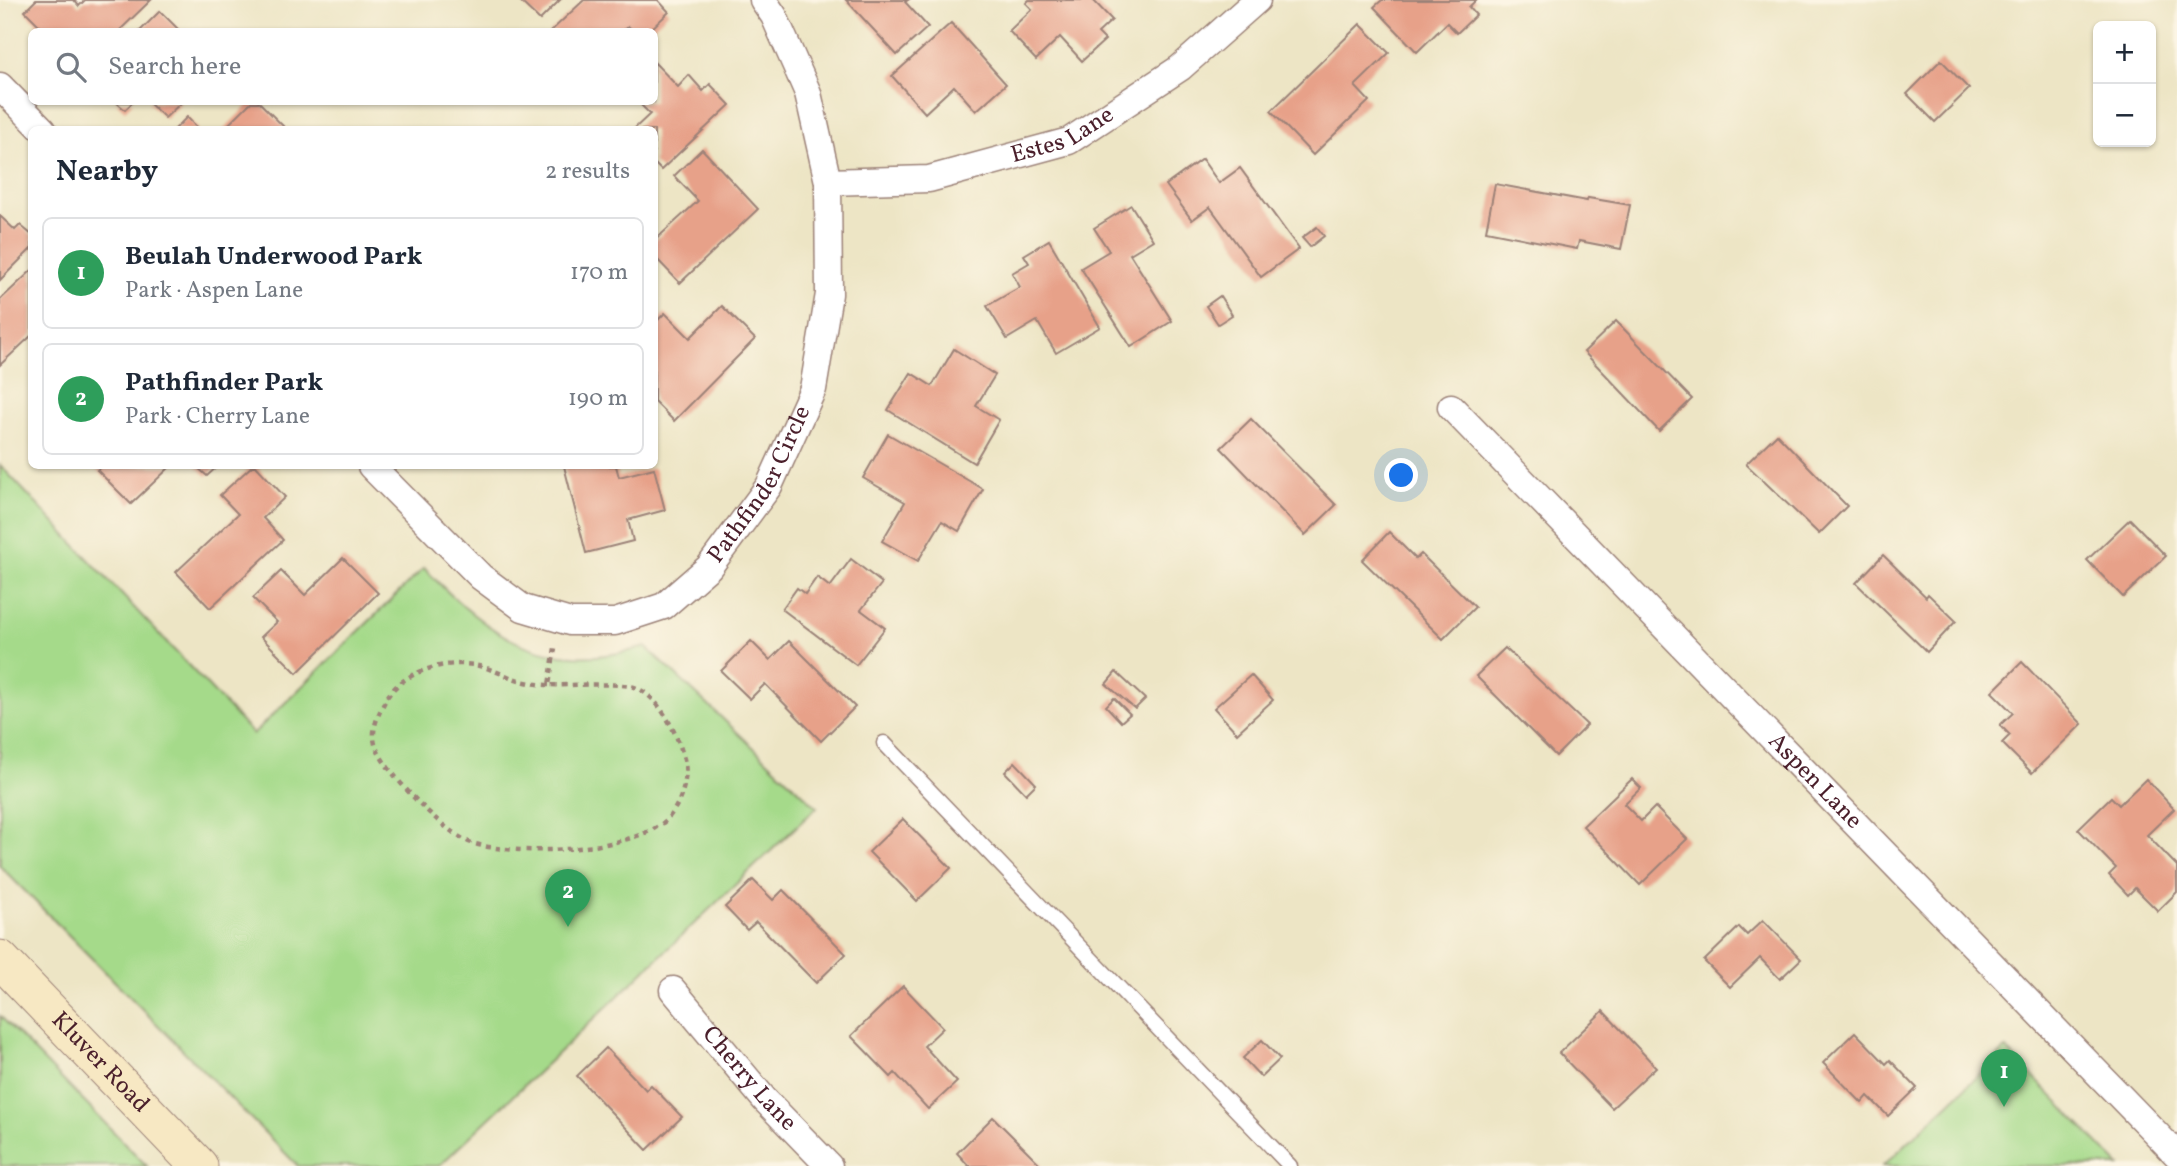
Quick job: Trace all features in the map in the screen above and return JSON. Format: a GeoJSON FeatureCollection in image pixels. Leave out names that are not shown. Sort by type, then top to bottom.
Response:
{"type":"FeatureCollection","features":[{"type":"Feature","properties":{"kind":"street","name":"Pathfinder Circle"},"geometry":{"type":"LineString","coordinates":[[374,469],[481,577],[523,608],[570,622],[615,622],[664,606],[709,568],[769,486],[813,388],[829,294],[828,182],[808,93],[774,16],[763,0]]}},
{"type":"Feature","properties":{"kind":"street","name":"Estes Lane"},"geometry":{"type":"LineString","coordinates":[[828,182],[929,179],[1069,141],[1180,68],[1257,0]]}},
{"type":"Feature","properties":{"kind":"street"},"geometry":{"type":"LineString","coordinates":[[0,86],[39,126]]}},
{"type":"Feature","properties":{"kind":"street","name":"Aspen Lane"},"geometry":{"type":"LineString","coordinates":[[1451,407],[2177,1155]]}},
{"type":"Feature","properties":{"kind":"street","name":"Kluver Road"},"geometry":{"type":"LineString","coordinates":[[0,959],[199,1166]]}},
{"type":"Feature","properties":{"kind":"street","name":"Cherry Lane"},"geometry":{"type":"LineString","coordinates":[[673,990],[765,1100],[829,1166]]}},
{"type":"Feature","properties":{"kind":"lane"},"geometry":{"type":"LineString","coordinates":[[884,743],[1290,1166]]}},
{"type":"Feature","properties":{"kind":"path"},"geometry":{"type":"LineString","coordinates":[[549,685],[555,647]]}},
{"type":"Feature","properties":{"kind":"path"},"geometry":{"type":"LineString","coordinates":[[454,664],[482,667],[524,684],[549,685],[633,687],[654,700],[669,723],[685,760],[685,783],[677,803],[665,821],[644,835],[611,844],[566,849],[471,843],[439,820],[392,771],[375,745],[375,721],[389,693],[405,678],[426,670],[454,664]]}},
{"type":"Feature","properties":{"kind":"green space"},"geometry":{"type":"Polygon","coordinates":[[[0,465],[253,734],[424,568],[473,614],[497,632],[522,645],[549,653],[578,656],[610,655],[646,647],[817,807],[439,1166],[298,1166],[0,866],[0,465]]]}},
{"type":"Feature","properties":{"kind":"green space"},"geometry":{"type":"Polygon","coordinates":[[[0,1016],[147,1166],[0,1166],[0,1016]]]}},
{"type":"Feature","properties":{"kind":"green space"},"geometry":{"type":"Polygon","coordinates":[[[2006,1049],[2120,1166],[1883,1166],[2006,1049]]]}},
{"type":"Feature","properties":{"kind":"building"},"geometry":{"type":"Polygon","coordinates":[[[36,0],[74,0],[79,6],[85,0],[151,0],[122,28],[42,28],[25,11],[36,0]]]}},
{"type":"Feature","properties":{"kind":"building"},"geometry":{"type":"Polygon","coordinates":[[[519,0],[560,0],[540,20],[519,0]]]}},
{"type":"Feature","properties":{"kind":"building"},"geometry":{"type":"Polygon","coordinates":[[[584,0],[658,0],[669,12],[652,28],[554,28],[584,0]]]}},
{"type":"Feature","properties":{"kind":"building"},"geometry":{"type":"Polygon","coordinates":[[[846,0],[908,0],[905,2],[928,27],[897,55],[846,0]]]}},
{"type":"Feature","properties":{"kind":"building"},"geometry":{"type":"Polygon","coordinates":[[[1029,0],[1093,0],[1112,20],[1098,33],[1105,40],[1082,61],[1060,37],[1036,60],[1009,31],[1032,9],[1026,3],[1029,0]]]}},
{"type":"Feature","properties":{"kind":"building"},"geometry":{"type":"Polygon","coordinates":[[[1382,0],[1476,0],[1469,7],[1476,15],[1457,33],[1447,23],[1417,52],[1374,7],[1382,0]]]}},
{"type":"Feature","properties":{"kind":"building"},"geometry":{"type":"Polygon","coordinates":[[[160,11],[177,28],[143,28],[160,11]]]}},
{"type":"Feature","properties":{"kind":"building"},"geometry":{"type":"Polygon","coordinates":[[[951,23],[1006,84],[976,111],[954,86],[925,113],[892,76],[951,23]]]}},
{"type":"Feature","properties":{"kind":"building"},"geometry":{"type":"Polygon","coordinates":[[[1360,24],[1389,53],[1355,86],[1369,101],[1313,155],[1271,111],[1360,24]]]}},
{"type":"Feature","properties":{"kind":"building"},"geometry":{"type":"Polygon","coordinates":[[[1941,60],[1969,89],[1935,122],[1907,94],[1941,60]]]}},
{"type":"Feature","properties":{"kind":"building"},"geometry":{"type":"Polygon","coordinates":[[[658,66],[678,87],[689,75],[703,91],[710,84],[730,105],[661,170],[658,167],[658,126],[637,126],[650,114],[641,105],[658,105],[658,66]]]}},
{"type":"Feature","properties":{"kind":"building"},"geometry":{"type":"Polygon","coordinates":[[[151,105],[179,105],[165,118],[151,105]]]}},
{"type":"Feature","properties":{"kind":"building"},"geometry":{"type":"Polygon","coordinates":[[[248,105],[262,105],[283,126],[227,126],[248,105]]]}},
{"type":"Feature","properties":{"kind":"building"},"geometry":{"type":"Polygon","coordinates":[[[187,117],[195,126],[178,126],[187,117]]]}},
{"type":"Feature","properties":{"kind":"building"},"geometry":{"type":"Polygon","coordinates":[[[702,149],[758,209],[680,283],[658,260],[658,237],[698,201],[674,176],[702,149]]]}},
{"type":"Feature","properties":{"kind":"building"},"geometry":{"type":"Polygon","coordinates":[[[1202,159],[1219,183],[1240,168],[1299,249],[1261,277],[1210,207],[1192,220],[1166,185],[1202,159]]]}},
{"type":"Feature","properties":{"kind":"building"},"geometry":{"type":"Polygon","coordinates":[[[1495,184],[1587,201],[1588,198],[1630,205],[1621,249],[1579,241],[1577,249],[1486,231],[1495,184]]]}},
{"type":"Feature","properties":{"kind":"building"},"geometry":{"type":"Polygon","coordinates":[[[1131,205],[1153,240],[1130,254],[1172,321],[1131,347],[1081,268],[1109,251],[1094,228],[1131,205]]]}},
{"type":"Feature","properties":{"kind":"building"},"geometry":{"type":"Polygon","coordinates":[[[0,216],[15,230],[20,225],[28,232],[28,252],[0,280],[0,216]]]}},
{"type":"Feature","properties":{"kind":"building"},"geometry":{"type":"Polygon","coordinates":[[[1317,227],[1324,236],[1310,247],[1302,238],[1317,227]]]}},
{"type":"Feature","properties":{"kind":"building"},"geometry":{"type":"Polygon","coordinates":[[[1049,240],[1100,327],[1056,353],[1037,321],[1007,339],[987,306],[1020,287],[1012,273],[1029,263],[1024,255],[1049,240]]]}},
{"type":"Feature","properties":{"kind":"building"},"geometry":{"type":"Polygon","coordinates":[[[28,274],[28,339],[0,365],[0,300],[28,274]]]}},
{"type":"Feature","properties":{"kind":"building"},"geometry":{"type":"Polygon","coordinates":[[[1220,296],[1232,315],[1218,324],[1206,306],[1220,296]]]}},
{"type":"Feature","properties":{"kind":"building"},"geometry":{"type":"Polygon","coordinates":[[[722,306],[755,339],[674,421],[658,405],[658,320],[665,313],[690,338],[722,306]]]}},
{"type":"Feature","properties":{"kind":"building"},"geometry":{"type":"Polygon","coordinates":[[[1616,321],[1692,399],[1659,431],[1584,352],[1616,321]]]}},
{"type":"Feature","properties":{"kind":"building"},"geometry":{"type":"Polygon","coordinates":[[[954,349],[995,375],[976,406],[999,420],[974,463],[888,410],[911,373],[932,386],[954,349]]]}},
{"type":"Feature","properties":{"kind":"building"},"geometry":{"type":"Polygon","coordinates":[[[1251,419],[1336,505],[1305,535],[1221,448],[1251,419]]]}},
{"type":"Feature","properties":{"kind":"building"},"geometry":{"type":"Polygon","coordinates":[[[888,434],[983,489],[959,531],[942,521],[918,561],[882,541],[905,502],[863,478],[888,434]]]}},
{"type":"Feature","properties":{"kind":"building"},"geometry":{"type":"Polygon","coordinates":[[[1777,434],[1847,506],[1819,534],[1746,464],[1777,434]]]}},
{"type":"Feature","properties":{"kind":"building"},"geometry":{"type":"Polygon","coordinates":[[[98,469],[168,469],[131,504],[98,469]]]}},
{"type":"Feature","properties":{"kind":"building"},"geometry":{"type":"Polygon","coordinates":[[[199,469],[215,469],[207,476],[199,469]]]}},
{"type":"Feature","properties":{"kind":"building"},"geometry":{"type":"Polygon","coordinates":[[[249,469],[259,469],[285,497],[263,518],[283,540],[210,608],[176,572],[238,514],[220,495],[249,469]]]}},
{"type":"Feature","properties":{"kind":"building"},"geometry":{"type":"Polygon","coordinates":[[[565,469],[617,469],[619,477],[654,469],[665,510],[628,520],[633,541],[586,553],[565,469]]]}},
{"type":"Feature","properties":{"kind":"building"},"geometry":{"type":"Polygon","coordinates":[[[2130,519],[2166,556],[2123,597],[2087,560],[2130,519]]]}},
{"type":"Feature","properties":{"kind":"building"},"geometry":{"type":"Polygon","coordinates":[[[1389,532],[1416,559],[1421,554],[1475,607],[1443,639],[1362,560],[1389,532]]]}},
{"type":"Feature","properties":{"kind":"building"},"geometry":{"type":"Polygon","coordinates":[[[1883,555],[1926,597],[1928,594],[1956,621],[1927,652],[1856,583],[1883,555]]]}},
{"type":"Feature","properties":{"kind":"building"},"geometry":{"type":"Polygon","coordinates":[[[343,558],[378,593],[297,673],[261,637],[277,622],[253,598],[281,571],[305,595],[343,558]]]}},
{"type":"Feature","properties":{"kind":"building"},"geometry":{"type":"Polygon","coordinates":[[[851,559],[882,583],[861,610],[885,628],[856,665],[782,609],[797,588],[805,594],[817,577],[830,587],[851,559]]]}},
{"type":"Feature","properties":{"kind":"building"},"geometry":{"type":"Polygon","coordinates":[[[751,641],[770,660],[789,641],[855,707],[821,741],[765,684],[750,699],[721,671],[751,641]]]}},
{"type":"Feature","properties":{"kind":"building"},"geometry":{"type":"Polygon","coordinates":[[[1505,648],[1587,725],[1556,756],[1476,676],[1505,648]]]}},
{"type":"Feature","properties":{"kind":"building"},"geometry":{"type":"Polygon","coordinates":[[[2022,662],[2082,724],[2032,773],[2002,743],[2010,735],[2000,725],[2013,713],[1992,692],[2022,662]]]}},
{"type":"Feature","properties":{"kind":"building"},"geometry":{"type":"Polygon","coordinates":[[[1116,672],[1145,699],[1135,709],[1106,684],[1116,672]]]}},
{"type":"Feature","properties":{"kind":"building"},"geometry":{"type":"Polygon","coordinates":[[[1251,675],[1273,700],[1237,733],[1214,708],[1251,675]]]}},
{"type":"Feature","properties":{"kind":"building"},"geometry":{"type":"Polygon","coordinates":[[[1114,698],[1130,714],[1121,722],[1106,706],[1114,698]]]}},
{"type":"Feature","properties":{"kind":"building"},"geometry":{"type":"Polygon","coordinates":[[[1015,762],[1036,784],[1026,794],[1005,772],[1015,762]]]}},
{"type":"Feature","properties":{"kind":"building"},"geometry":{"type":"Polygon","coordinates":[[[1632,779],[1641,788],[1624,804],[1641,821],[1655,807],[1687,839],[1640,885],[1583,826],[1632,779]]]}},
{"type":"Feature","properties":{"kind":"building"},"geometry":{"type":"Polygon","coordinates":[[[2146,779],[2174,809],[2147,835],[2177,866],[2177,892],[2158,911],[2135,888],[2128,895],[2109,875],[2116,868],[2078,829],[2111,797],[2119,805],[2146,779]]]}},
{"type":"Feature","properties":{"kind":"building"},"geometry":{"type":"Polygon","coordinates":[[[903,819],[951,868],[917,901],[869,852],[903,819]]]}},
{"type":"Feature","properties":{"kind":"building"},"geometry":{"type":"Polygon","coordinates":[[[753,880],[773,900],[783,890],[846,954],[816,983],[756,922],[747,930],[725,907],[753,880]]]}},
{"type":"Feature","properties":{"kind":"building"},"geometry":{"type":"Polygon","coordinates":[[[1763,920],[1801,959],[1780,979],[1760,958],[1730,987],[1704,961],[1739,927],[1747,935],[1763,920]]]}},
{"type":"Feature","properties":{"kind":"building"},"geometry":{"type":"Polygon","coordinates":[[[903,986],[943,1028],[924,1046],[957,1082],[928,1109],[895,1073],[891,1077],[851,1036],[903,986]]]}},
{"type":"Feature","properties":{"kind":"building"},"geometry":{"type":"Polygon","coordinates":[[[1603,1011],[1656,1067],[1612,1108],[1559,1053],[1603,1011]]]}},
{"type":"Feature","properties":{"kind":"building"},"geometry":{"type":"Polygon","coordinates":[[[1855,1032],[1886,1064],[1890,1060],[1917,1088],[1888,1116],[1868,1096],[1862,1103],[1823,1063],[1855,1032]]]}},
{"type":"Feature","properties":{"kind":"building"},"geometry":{"type":"Polygon","coordinates":[[[1262,1040],[1280,1059],[1261,1077],[1243,1058],[1262,1040]]]}},
{"type":"Feature","properties":{"kind":"building"},"geometry":{"type":"Polygon","coordinates":[[[606,1048],[646,1090],[651,1085],[682,1117],[647,1150],[577,1076],[606,1048]]]}},
{"type":"Feature","properties":{"kind":"building"},"geometry":{"type":"Polygon","coordinates":[[[993,1117],[1042,1166],[969,1166],[957,1153],[993,1117]]]}},
{"type":"Feature","properties":{"kind":"place","name":"Pathfinder Park"},"geometry":{"type":"Point","coordinates":[568,927]}},
{"type":"Feature","properties":{"kind":"place","name":"Beulah Underwood Park"},"geometry":{"type":"Point","coordinates":[2004,1107]}}]}
